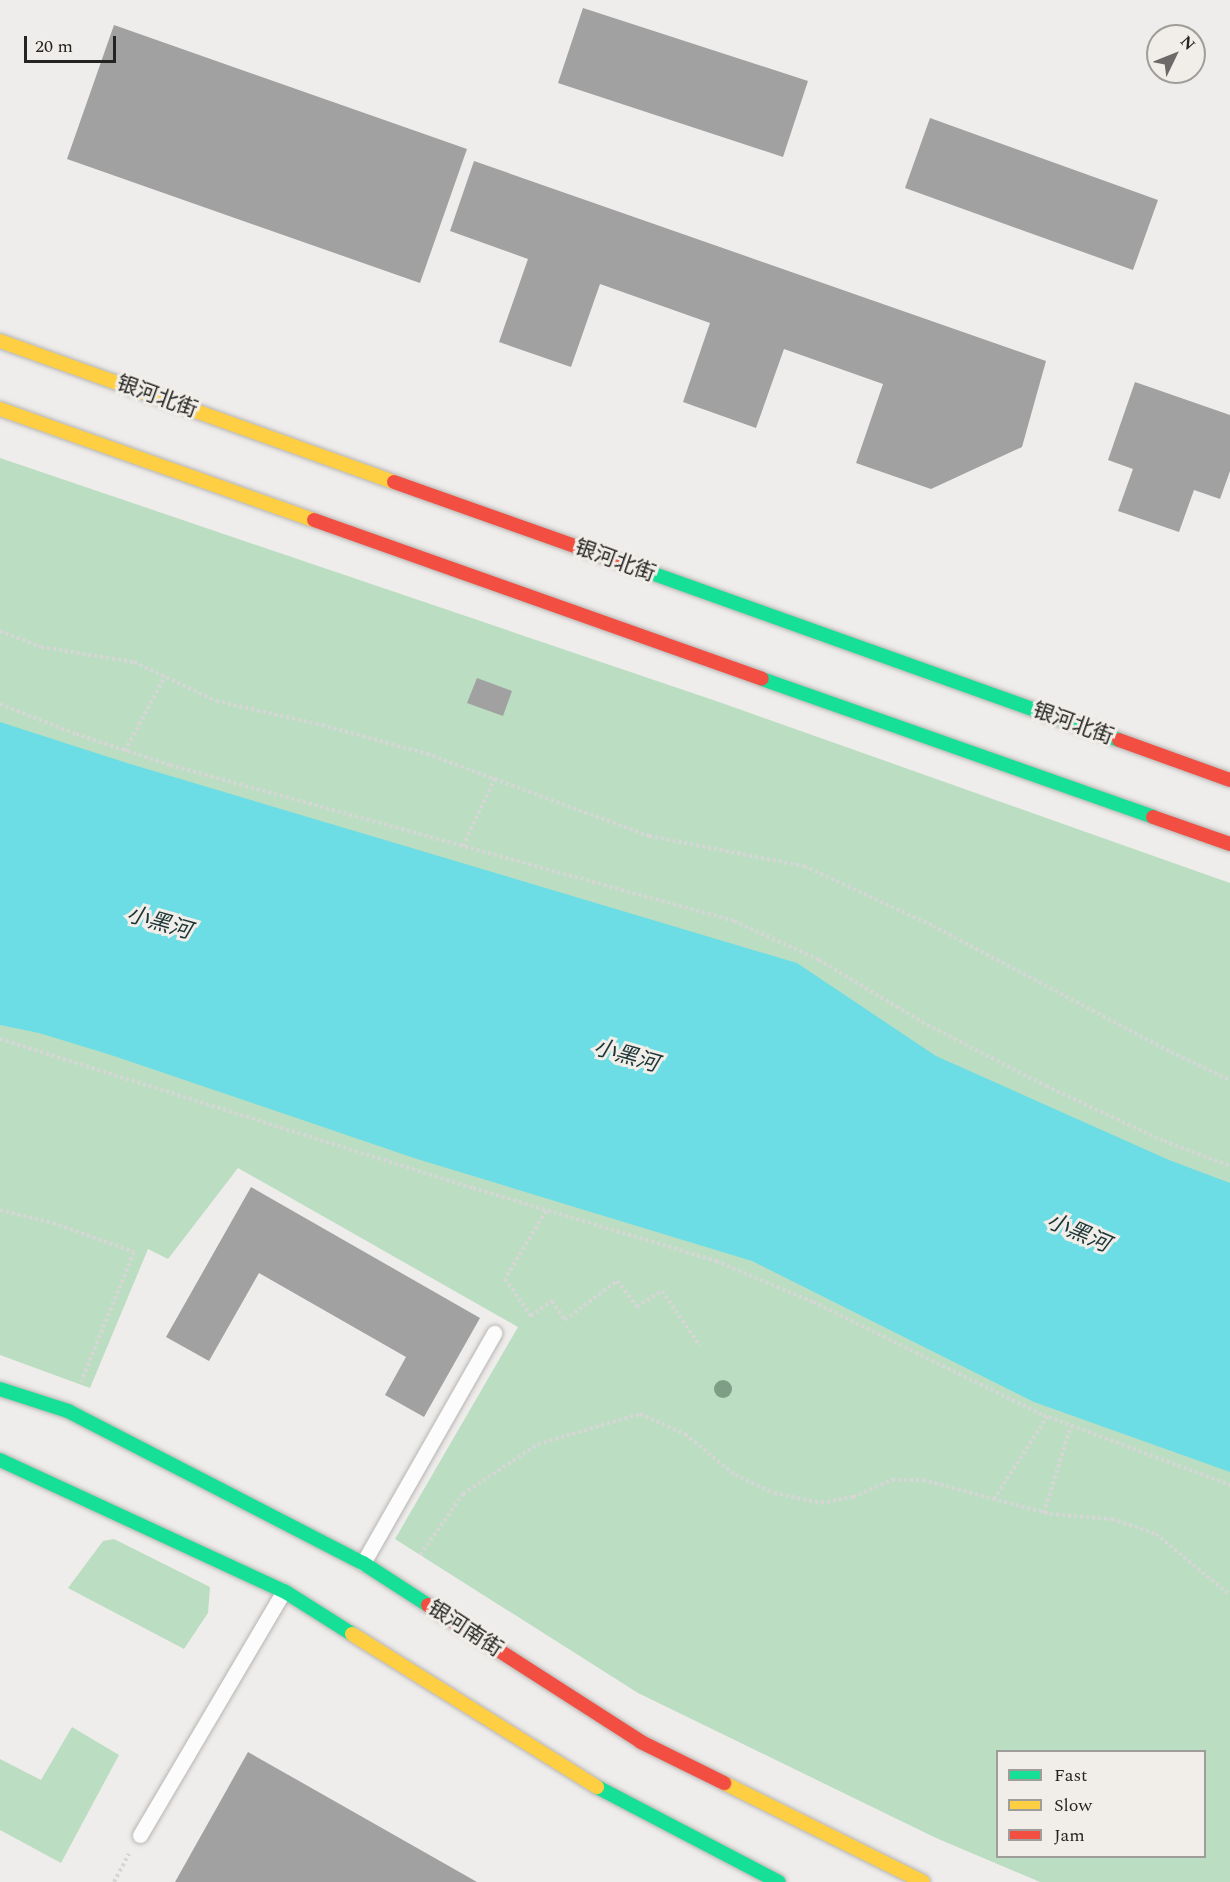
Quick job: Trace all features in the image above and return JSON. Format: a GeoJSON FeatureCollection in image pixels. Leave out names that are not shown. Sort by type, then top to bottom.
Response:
{"type":"FeatureCollection","features":[{"type":"Feature","properties":{"kind":"main road","name":"银河北街"},"geometry":{"type":"LineString","coordinates":[[0,341],[1230,780]]}},
{"type":"Feature","properties":{"kind":"main road"},"geometry":{"type":"LineString","coordinates":[[0,409],[1230,844]]}},
{"type":"Feature","properties":{"kind":"main road","name":"银河南街"},"geometry":{"type":"LineString","coordinates":[[0,1389],[68,1411],[363,1563],[641,1743],[923,1882]]}},
{"type":"Feature","properties":{"kind":"main road"},"geometry":{"type":"LineString","coordinates":[[0,1460],[284,1591],[599,1788],[778,1882]]}},
{"type":"Feature","properties":{"kind":"lane"},"geometry":{"type":"LineString","coordinates":[[363,1563],[494,1333]]}},
{"type":"Feature","properties":{"kind":"lane"},"geometry":{"type":"LineString","coordinates":[[140,1834],[284,1591]]}},
{"type":"Feature","properties":{"kind":"path"},"geometry":{"type":"LineString","coordinates":[[0,631],[41,647],[134,662],[216,701],[322,724],[417,751],[649,836],[804,866],[933,926],[1171,1052],[1230,1080]]}},
{"type":"Feature","properties":{"kind":"path"},"geometry":{"type":"LineString","coordinates":[[125,751],[165,676]]}},
{"type":"Feature","properties":{"kind":"path"},"geometry":{"type":"LineString","coordinates":[[0,704],[125,751],[734,921],[819,960],[922,1022],[1046,1086],[1164,1141],[1230,1166]]}},
{"type":"Feature","properties":{"kind":"path"},"geometry":{"type":"LineString","coordinates":[[463,846],[495,778]]}},
{"type":"Feature","properties":{"kind":"path"},"geometry":{"type":"LineString","coordinates":[[0,1039],[716,1261],[813,1302],[1047,1417],[1230,1485]]}},
{"type":"Feature","properties":{"kind":"path"},"geometry":{"type":"LineString","coordinates":[[0,1210],[53,1223],[134,1252],[80,1383]]}},
{"type":"Feature","properties":{"kind":"path"},"geometry":{"type":"LineString","coordinates":[[546,1210],[505,1279],[531,1316],[552,1301],[565,1320],[617,1281],[637,1307],[662,1291],[700,1346]]}},
{"type":"Feature","properties":{"kind":"path"},"geometry":{"type":"LineString","coordinates":[[420,1555],[463,1494],[538,1444],[640,1414],[685,1434],[735,1474],[774,1492],[821,1503],[853,1497],[891,1480],[923,1480],[1044,1512],[1112,1519],[1156,1534],[1230,1594]]}},
{"type":"Feature","properties":{"kind":"path"},"geometry":{"type":"LineString","coordinates":[[994,1499],[1047,1417]]}},
{"type":"Feature","properties":{"kind":"path"},"geometry":{"type":"LineString","coordinates":[[1044,1512],[1071,1426]]}},
{"type":"Feature","properties":{"kind":"path"},"geometry":{"type":"LineString","coordinates":[[114,1882],[140,1834]]}},
{"type":"Feature","properties":{"kind":"green space"},"geometry":{"type":"Polygon","coordinates":[[[0,458],[719,702],[1230,883],[1230,1882],[1040,1882],[936,1838],[638,1693],[395,1539],[518,1327],[238,1168],[168,1259],[148,1249],[90,1388],[0,1355],[0,458]]]}},
{"type":"Feature","properties":{"kind":"green space"},"geometry":{"type":"Polygon","coordinates":[[[114,1539],[210,1587],[208,1613],[184,1649],[68,1588],[103,1541],[114,1539]]]}},
{"type":"Feature","properties":{"kind":"green space"},"geometry":{"type":"Polygon","coordinates":[[[72,1727],[119,1755],[61,1863],[0,1830],[0,1759],[41,1780],[72,1727]]]}},
{"type":"Feature","properties":{"kind":"water","name":"小黑河"},"geometry":{"type":"Polygon","coordinates":[[[0,722],[127,763],[797,963],[936,1056],[1169,1160],[1230,1183],[1230,1472],[1034,1402],[752,1261],[414,1158],[111,1055],[39,1033],[0,1025],[0,722]]]}},
{"type":"Feature","properties":{"kind":"building"},"geometry":{"type":"Polygon","coordinates":[[[583,8],[808,81],[783,157],[558,83],[583,8]]]}},
{"type":"Feature","properties":{"kind":"building"},"geometry":{"type":"Polygon","coordinates":[[[114,25],[467,149],[420,283],[67,159],[114,25]]]}},
{"type":"Feature","properties":{"kind":"building"},"geometry":{"type":"Polygon","coordinates":[[[930,118],[1158,200],[1133,270],[905,188],[930,118]]]}},
{"type":"Feature","properties":{"kind":"building"},"geometry":{"type":"Polygon","coordinates":[[[474,161],[1046,361],[1022,447],[931,489],[856,463],[883,384],[784,349],[756,428],[683,402],[710,323],[600,284],[571,367],[499,342],[528,259],[450,231],[474,161]]]}},
{"type":"Feature","properties":{"kind":"building"},"geometry":{"type":"Polygon","coordinates":[[[1135,382],[1230,415],[1230,471],[1220,499],[1194,490],[1179,532],[1118,511],[1133,469],[1108,460],[1135,382]]]}},
{"type":"Feature","properties":{"kind":"building"},"geometry":{"type":"Polygon","coordinates":[[[477,678],[512,691],[503,716],[467,703],[477,678]]]}},
{"type":"Feature","properties":{"kind":"building"},"geometry":{"type":"Polygon","coordinates":[[[251,1187],[480,1318],[424,1417],[385,1395],[406,1357],[259,1273],[209,1361],[166,1337],[251,1187]]]}},
{"type":"Feature","properties":{"kind":"building"},"geometry":{"type":"Polygon","coordinates":[[[248,1752],[477,1882],[175,1882],[248,1752]]]}},
{"type":"Feature","properties":{"kind":"traffic: fast"},"geometry":{"type":"LineString","coordinates":[[629,565],[1119,740]]}},
{"type":"Feature","properties":{"kind":"traffic: fast"},"geometry":{"type":"LineString","coordinates":[[762,679],[1153,817]]}},
{"type":"Feature","properties":{"kind":"traffic: fast"},"geometry":{"type":"LineString","coordinates":[[0,1389],[68,1411],[363,1563],[428,1605]]}},
{"type":"Feature","properties":{"kind":"traffic: fast"},"geometry":{"type":"LineString","coordinates":[[0,1460],[284,1591],[352,1634]]}},
{"type":"Feature","properties":{"kind":"traffic: fast"},"geometry":{"type":"LineString","coordinates":[[597,1787],[779,1882]]}},
{"type":"Feature","properties":{"kind":"traffic: slow"},"geometry":{"type":"LineString","coordinates":[[0,341],[394,482]]}},
{"type":"Feature","properties":{"kind":"traffic: slow"},"geometry":{"type":"LineString","coordinates":[[0,409],[314,520]]}},
{"type":"Feature","properties":{"kind":"traffic: slow"},"geometry":{"type":"LineString","coordinates":[[352,1634],[597,1787]]}},
{"type":"Feature","properties":{"kind":"traffic: slow"},"geometry":{"type":"LineString","coordinates":[[724,1783],[923,1882]]}},
{"type":"Feature","properties":{"kind":"traffic: jam"},"geometry":{"type":"LineString","coordinates":[[394,482],[629,565]]}},
{"type":"Feature","properties":{"kind":"traffic: jam"},"geometry":{"type":"LineString","coordinates":[[314,520],[762,679]]}},
{"type":"Feature","properties":{"kind":"traffic: jam"},"geometry":{"type":"LineString","coordinates":[[1119,740],[1230,780]]}},
{"type":"Feature","properties":{"kind":"traffic: jam"},"geometry":{"type":"LineString","coordinates":[[1153,817],[1230,844]]}},
{"type":"Feature","properties":{"kind":"traffic: jam"},"geometry":{"type":"LineString","coordinates":[[428,1605],[641,1742],[724,1783]]}}]}
